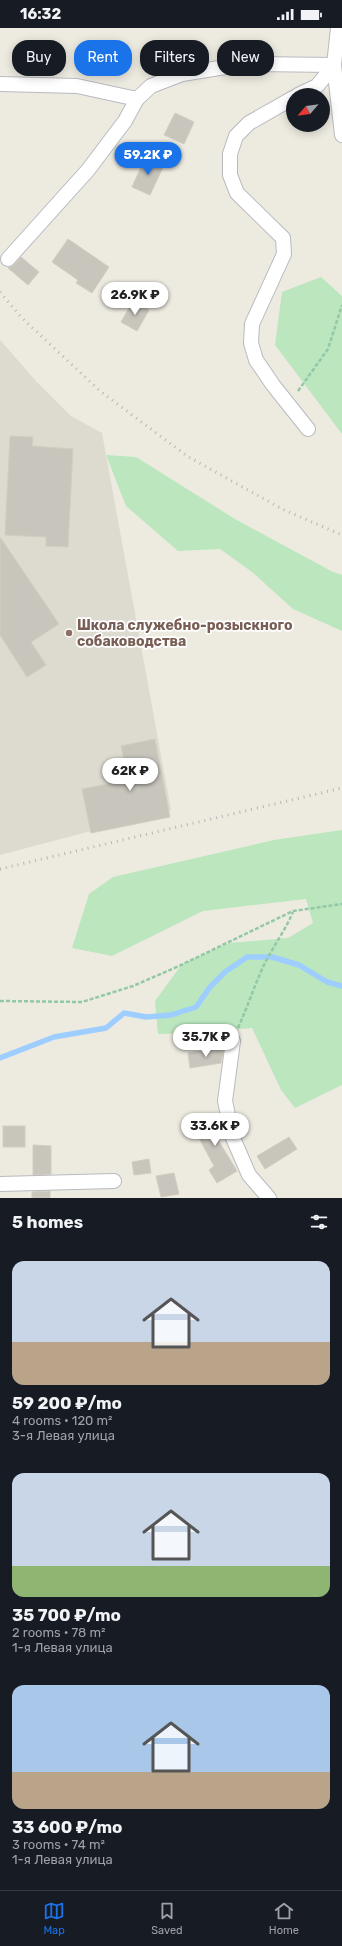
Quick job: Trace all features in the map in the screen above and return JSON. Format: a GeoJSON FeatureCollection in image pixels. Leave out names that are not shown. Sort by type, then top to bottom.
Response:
{"type":"FeatureCollection","features":[{"type":"Feature","properties":{"kind":"street"},"geometry":{"type":"LineString","coordinates":[[338,28],[334,65],[342,135]]}},
{"type":"Feature","properties":{"kind":"street"},"geometry":{"type":"LineString","coordinates":[[8,259],[88,170],[125,122],[137,99],[151,86],[182,74],[244,64],[334,65]]}},
{"type":"Feature","properties":{"kind":"street"},"geometry":{"type":"LineString","coordinates":[[313,88],[317,86],[334,65]]}},
{"type":"Feature","properties":{"kind":"street"},"geometry":{"type":"LineString","coordinates":[[0,84],[76,86],[137,99]]}},
{"type":"Feature","properties":{"kind":"street"},"geometry":{"type":"LineString","coordinates":[[286,102],[249,123],[236,136],[230,154],[230,175],[237,193],[283,238],[284,254],[252,324],[250,343],[256,360],[308,429]]}},
{"type":"Feature","properties":{"kind":"street"},"geometry":{"type":"LineString","coordinates":[[233,1041],[225,1101],[233,1138],[249,1175],[269,1198]]}},
{"type":"Feature","properties":{"kind":"street"},"geometry":{"type":"LineString","coordinates":[[0,1184],[114,1180]]}},
{"type":"Feature","properties":{"kind":"path"},"geometry":{"type":"LineString","coordinates":[[288,404],[328,349],[342,305]]}},
{"type":"Feature","properties":{"kind":"path"},"geometry":{"type":"LineString","coordinates":[[0,1001],[82,1002],[133,986],[179,966],[293,911],[342,904]]}},
{"type":"Feature","properties":{"kind":"path"},"geometry":{"type":"LineString","coordinates":[[233,1041],[263,968],[274,945],[287,927],[293,911]]}},
{"type":"Feature","properties":{"kind":"shaded area","name":"Школа служебно-розыскного собаководства"},"geometry":{"type":"Polygon","coordinates":[[[0,340],[36,381],[71,416],[102,433],[171,810],[0,855],[0,340]]]}},
{"type":"Feature","properties":{"kind":"green space"},"geometry":{"type":"Polygon","coordinates":[[[321,277],[342,296],[342,434],[275,345],[282,292],[321,277]]]}},
{"type":"Feature","properties":{"kind":"green space"},"geometry":{"type":"Polygon","coordinates":[[[106,455],[136,457],[235,519],[331,571],[342,575],[342,631],[293,609],[252,572],[220,549],[178,551],[126,506],[106,455]]]}},
{"type":"Feature","properties":{"kind":"green space"},"geometry":{"type":"Polygon","coordinates":[[[342,830],[342,1085],[295,1108],[281,1090],[252,1028],[198,1033],[158,1034],[155,1001],[182,964],[229,943],[288,938],[313,923],[306,899],[203,911],[112,956],[72,948],[89,894],[113,877],[274,840],[342,830]]]}},
{"type":"Feature","properties":{"kind":"building"},"geometry":{"type":"Polygon","coordinates":[[[175,113],[194,122],[184,144],[164,135],[175,113]]]}},
{"type":"Feature","properties":{"kind":"building"},"geometry":{"type":"Polygon","coordinates":[[[146,156],[164,165],[150,195],[132,187],[146,156]]]}},
{"type":"Feature","properties":{"kind":"building"},"geometry":{"type":"Polygon","coordinates":[[[68,239],[109,267],[92,293],[76,283],[78,280],[52,262],[68,239]]]}},
{"type":"Feature","properties":{"kind":"building"},"geometry":{"type":"Polygon","coordinates":[[[21,257],[39,272],[28,285],[8,268],[14,265],[21,257]]]}},
{"type":"Feature","properties":{"kind":"building"},"geometry":{"type":"Polygon","coordinates":[[[133,301],[149,310],[137,331],[121,322],[133,301]]]}},
{"type":"Feature","properties":{"kind":"building"},"geometry":{"type":"Polygon","coordinates":[[[10,436],[33,437],[32,446],[73,449],[68,547],[46,546],[46,537],[5,535],[10,436]]]}},
{"type":"Feature","properties":{"kind":"building"},"geometry":{"type":"Polygon","coordinates":[[[0,537],[59,624],[31,642],[46,665],[27,677],[0,635],[0,537]]]}},
{"type":"Feature","properties":{"kind":"building"},"geometry":{"type":"Polygon","coordinates":[[[155,739],[170,817],[91,833],[82,789],[128,780],[121,746],[155,739]]]}},
{"type":"Feature","properties":{"kind":"building"},"geometry":{"type":"Polygon","coordinates":[[[224,1047],[221,1063],[190,1068],[188,1053],[224,1047]]]}},
{"type":"Feature","properties":{"kind":"building"},"geometry":{"type":"Polygon","coordinates":[[[215,1113],[221,1125],[224,1137],[218,1140],[237,1171],[217,1183],[209,1170],[214,1166],[192,1125],[215,1113]]]}},
{"type":"Feature","properties":{"kind":"building"},"geometry":{"type":"Polygon","coordinates":[[[3,1126],[25,1126],[25,1147],[3,1147],[3,1126]]]}},
{"type":"Feature","properties":{"kind":"building"},"geometry":{"type":"Polygon","coordinates":[[[289,1137],[297,1149],[265,1169],[257,1156],[289,1137]]]}},
{"type":"Feature","properties":{"kind":"building"},"geometry":{"type":"Polygon","coordinates":[[[33,1145],[51,1146],[51,1174],[33,1175],[33,1145]]]}},
{"type":"Feature","properties":{"kind":"building"},"geometry":{"type":"Polygon","coordinates":[[[149,1159],[151,1173],[134,1175],[132,1162],[149,1159]]]}},
{"type":"Feature","properties":{"kind":"building"},"geometry":{"type":"Polygon","coordinates":[[[174,1173],[179,1194],[161,1197],[156,1176],[174,1173]]]}},
{"type":"Feature","properties":{"kind":"building"},"geometry":{"type":"Polygon","coordinates":[[[50,1191],[50,1198],[32,1198],[32,1192],[50,1191]]]}},
{"type":"Feature","properties":{"kind":"waterway"},"geometry":{"type":"LineString","coordinates":[[0,1058],[54,1037],[106,1028],[124,1013],[146,1017],[171,1015],[196,1007],[210,987],[225,972],[247,957],[272,957],[299,965],[327,982],[342,986]]}},
{"type":"Feature","properties":{"kind":"railway"},"geometry":{"type":"LineString","coordinates":[[0,292],[21,317],[100,391],[187,456],[282,509],[342,535]]}},
{"type":"Feature","properties":{"kind":"railway"},"geometry":{"type":"LineString","coordinates":[[0,869],[342,788]]}},
{"type":"Feature","properties":{"kind":"place","name":"Школа служебно-розыскного собаководства"},"geometry":{"type":"Point","coordinates":[69,633]}}]}
